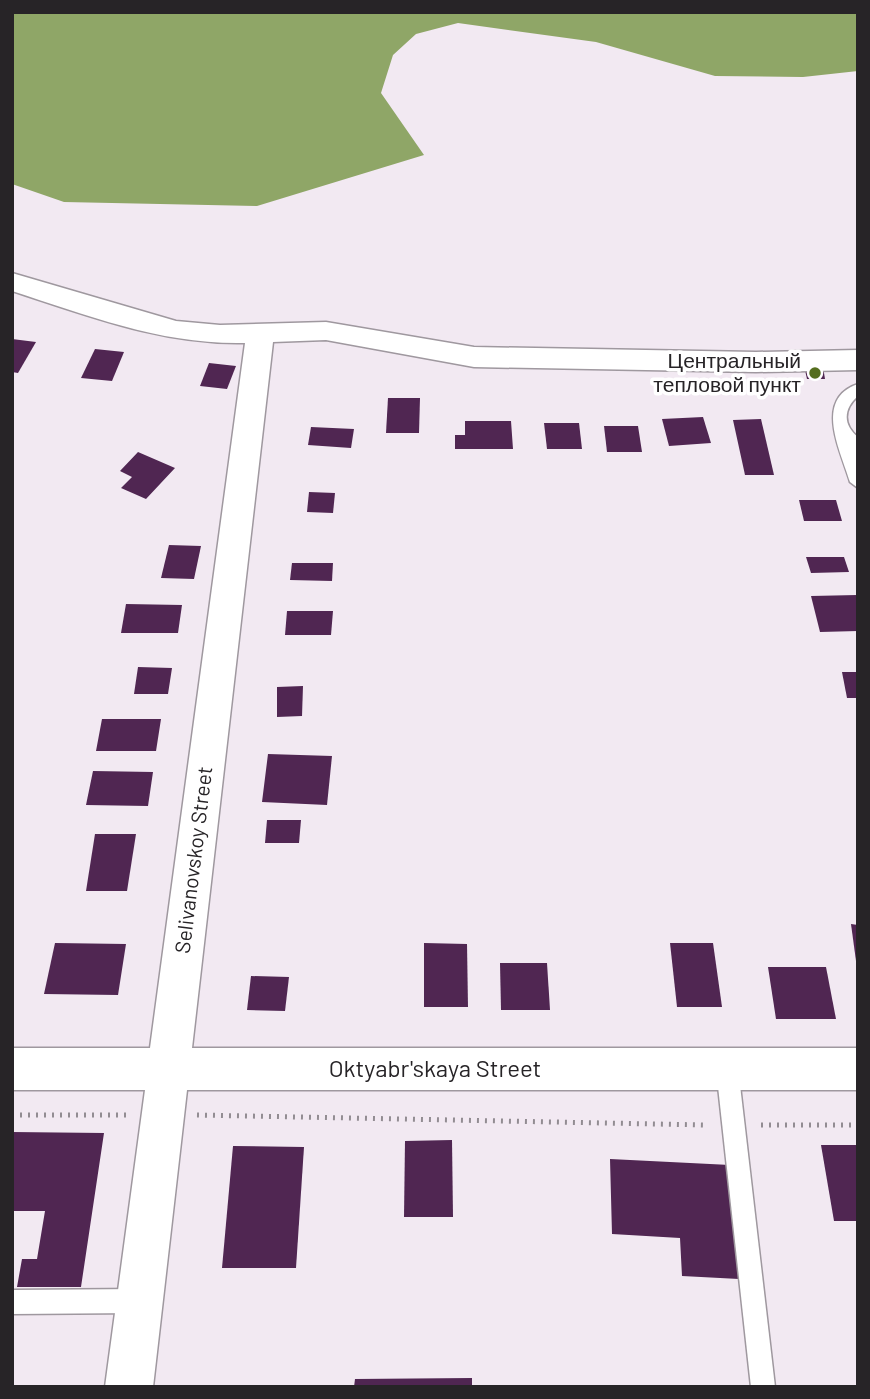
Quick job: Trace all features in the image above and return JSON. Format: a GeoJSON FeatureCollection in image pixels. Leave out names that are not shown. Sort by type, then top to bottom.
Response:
{"type":"FeatureCollection","features":[{"type":"Feature","properties":{"kind":"street"},"geometry":{"type":"LineString","coordinates":[[12,282],[139,322],[177,330],[260,333],[326,331],[474,357],[729,362],[858,360]]}},
{"type":"Feature","properties":{"kind":"street","name":"Selivanovskoy Street"},"geometry":{"type":"LineString","coordinates":[[128,1387],[260,333]]}},
{"type":"Feature","properties":{"kind":"street","name":"Oktyabr'skaya Street"},"geometry":{"type":"LineString","coordinates":[[12,1069],[858,1069]]}},
{"type":"Feature","properties":{"kind":"lane"},"geometry":{"type":"LineString","coordinates":[[858,389],[841,404],[837,420],[852,442],[858,482]]}},
{"type":"Feature","properties":{"kind":"lane"},"geometry":{"type":"LineString","coordinates":[[727,1068],[763,1387]]}},
{"type":"Feature","properties":{"kind":"lane"},"geometry":{"type":"LineString","coordinates":[[12,1302],[140,1301]]}},
{"type":"Feature","properties":{"kind":"path"},"geometry":{"type":"LineString","coordinates":[[12,1115],[858,1125]]}},
{"type":"Feature","properties":{"kind":"shaded area"},"geometry":{"type":"Polygon","coordinates":[[[12,12],[858,12],[858,71],[803,77],[715,76],[596,42],[458,23],[416,34],[393,55],[381,93],[424,155],[257,206],[64,202],[12,184],[12,12]]]}},
{"type":"Feature","properties":{"kind":"building"},"geometry":{"type":"Polygon","coordinates":[[[12,339],[36,342],[18,373],[12,372],[12,339]]]}},
{"type":"Feature","properties":{"kind":"building"},"geometry":{"type":"Polygon","coordinates":[[[95,349],[124,352],[112,381],[81,378],[95,349]]]}},
{"type":"Feature","properties":{"kind":"building"},"geometry":{"type":"Polygon","coordinates":[[[209,363],[236,366],[227,389],[200,386],[209,363]]]}},
{"type":"Feature","properties":{"kind":"building","name":"Центральный тепловой пункт"},"geometry":{"type":"Polygon","coordinates":[[[804,366],[823,367],[825,379],[807,379],[804,366]]]}},
{"type":"Feature","properties":{"kind":"building"},"geometry":{"type":"Polygon","coordinates":[[[388,398],[420,398],[419,433],[386,433],[388,398]]]}},
{"type":"Feature","properties":{"kind":"building"},"geometry":{"type":"Polygon","coordinates":[[[703,417],[711,443],[669,446],[662,419],[703,417]]]}},
{"type":"Feature","properties":{"kind":"building"},"geometry":{"type":"Polygon","coordinates":[[[761,419],[774,475],[745,475],[733,420],[761,419]]]}},
{"type":"Feature","properties":{"kind":"building"},"geometry":{"type":"Polygon","coordinates":[[[465,421],[511,421],[513,449],[455,449],[455,435],[465,435],[465,421]]]}},
{"type":"Feature","properties":{"kind":"building"},"geometry":{"type":"Polygon","coordinates":[[[544,423],[579,423],[582,449],[547,449],[544,423]]]}},
{"type":"Feature","properties":{"kind":"building"},"geometry":{"type":"Polygon","coordinates":[[[604,426],[638,426],[642,452],[607,452],[604,426]]]}},
{"type":"Feature","properties":{"kind":"building"},"geometry":{"type":"Polygon","coordinates":[[[311,427],[354,429],[351,448],[308,445],[311,427]]]}},
{"type":"Feature","properties":{"kind":"building"},"geometry":{"type":"Polygon","coordinates":[[[138,452],[175,468],[146,499],[121,488],[132,477],[120,471],[138,452]]]}},
{"type":"Feature","properties":{"kind":"building"},"geometry":{"type":"Polygon","coordinates":[[[309,492],[335,493],[333,513],[307,512],[309,492]]]}},
{"type":"Feature","properties":{"kind":"building"},"geometry":{"type":"Polygon","coordinates":[[[799,500],[836,500],[842,521],[804,521],[799,500]]]}},
{"type":"Feature","properties":{"kind":"building"},"geometry":{"type":"Polygon","coordinates":[[[169,545],[201,546],[194,579],[161,578],[169,545]]]}},
{"type":"Feature","properties":{"kind":"building"},"geometry":{"type":"Polygon","coordinates":[[[806,557],[844,557],[849,572],[811,573],[806,557]]]}},
{"type":"Feature","properties":{"kind":"building"},"geometry":{"type":"Polygon","coordinates":[[[292,563],[333,563],[332,581],[290,580],[292,563]]]}},
{"type":"Feature","properties":{"kind":"building"},"geometry":{"type":"Polygon","coordinates":[[[857,595],[858,631],[820,632],[811,596],[857,595]]]}},
{"type":"Feature","properties":{"kind":"building"},"geometry":{"type":"Polygon","coordinates":[[[126,604],[182,605],[178,633],[121,633],[126,604]]]}},
{"type":"Feature","properties":{"kind":"building"},"geometry":{"type":"Polygon","coordinates":[[[287,611],[333,611],[331,635],[285,635],[287,611]]]}},
{"type":"Feature","properties":{"kind":"building"},"geometry":{"type":"Polygon","coordinates":[[[138,667],[172,668],[168,694],[134,694],[138,667]]]}},
{"type":"Feature","properties":{"kind":"building"},"geometry":{"type":"Polygon","coordinates":[[[842,672],[858,672],[858,698],[847,698],[842,672]]]}},
{"type":"Feature","properties":{"kind":"building"},"geometry":{"type":"Polygon","coordinates":[[[303,686],[302,716],[277,717],[277,687],[303,686]]]}},
{"type":"Feature","properties":{"kind":"building"},"geometry":{"type":"Polygon","coordinates":[[[102,719],[161,719],[156,751],[96,751],[102,719]]]}},
{"type":"Feature","properties":{"kind":"building"},"geometry":{"type":"Polygon","coordinates":[[[268,754],[332,756],[327,805],[262,802],[268,754]]]}},
{"type":"Feature","properties":{"kind":"building"},"geometry":{"type":"Polygon","coordinates":[[[93,771],[153,772],[148,806],[86,805],[93,771]]]}},
{"type":"Feature","properties":{"kind":"building"},"geometry":{"type":"Polygon","coordinates":[[[267,820],[301,820],[299,843],[265,843],[267,820]]]}},
{"type":"Feature","properties":{"kind":"building"},"geometry":{"type":"Polygon","coordinates":[[[95,834],[136,834],[127,891],[86,891],[95,834]]]}},
{"type":"Feature","properties":{"kind":"building"},"geometry":{"type":"Polygon","coordinates":[[[851,924],[858,925],[858,961],[856,961],[851,924]]]}},
{"type":"Feature","properties":{"kind":"building"},"geometry":{"type":"Polygon","coordinates":[[[55,943],[126,944],[118,995],[44,994],[55,943]]]}},
{"type":"Feature","properties":{"kind":"building"},"geometry":{"type":"Polygon","coordinates":[[[424,943],[467,944],[468,1007],[424,1007],[424,943]]]}},
{"type":"Feature","properties":{"kind":"building"},"geometry":{"type":"Polygon","coordinates":[[[670,943],[713,943],[722,1007],[677,1007],[670,943]]]}},
{"type":"Feature","properties":{"kind":"building"},"geometry":{"type":"Polygon","coordinates":[[[500,963],[547,963],[550,1010],[501,1010],[500,963]]]}},
{"type":"Feature","properties":{"kind":"building"},"geometry":{"type":"Polygon","coordinates":[[[768,967],[826,967],[836,1019],[776,1019],[768,967]]]}},
{"type":"Feature","properties":{"kind":"building"},"geometry":{"type":"Polygon","coordinates":[[[251,976],[289,977],[285,1011],[247,1010],[251,976]]]}},
{"type":"Feature","properties":{"kind":"building"},"geometry":{"type":"Polygon","coordinates":[[[12,1132],[104,1133],[81,1287],[17,1287],[22,1259],[37,1259],[45,1211],[12,1211],[12,1132]]]}},
{"type":"Feature","properties":{"kind":"building"},"geometry":{"type":"Polygon","coordinates":[[[452,1140],[453,1217],[404,1217],[405,1141],[452,1140]]]}},
{"type":"Feature","properties":{"kind":"building"},"geometry":{"type":"Polygon","coordinates":[[[821,1145],[858,1145],[858,1221],[834,1221],[821,1145]]]}},
{"type":"Feature","properties":{"kind":"building"},"geometry":{"type":"Polygon","coordinates":[[[233,1146],[304,1147],[296,1268],[222,1268],[233,1146]]]}},
{"type":"Feature","properties":{"kind":"building"},"geometry":{"type":"Polygon","coordinates":[[[610,1159],[730,1165],[739,1279],[682,1276],[680,1238],[612,1234],[610,1159]]]}},
{"type":"Feature","properties":{"kind":"building"},"geometry":{"type":"Polygon","coordinates":[[[472,1378],[472,1387],[354,1387],[355,1379],[472,1378]]]}},
{"type":"Feature","properties":{"kind":"place","name":"Центральный тепловой пункт"},"geometry":{"type":"Point","coordinates":[815,373]}}]}
